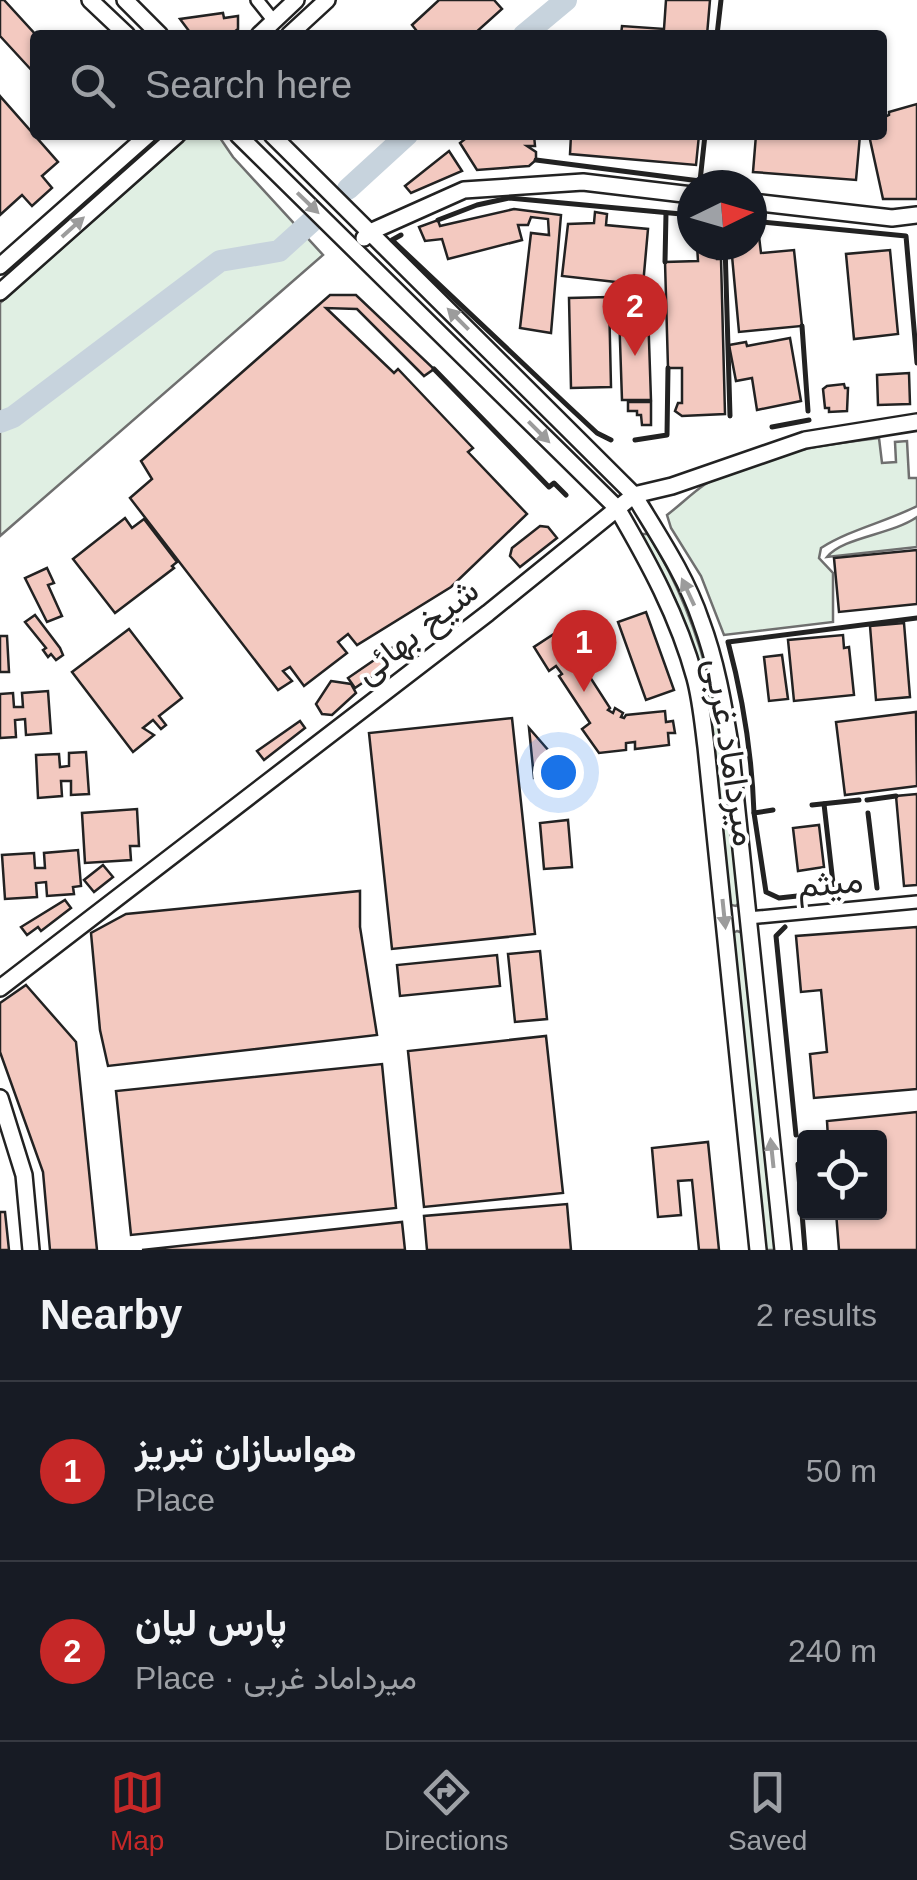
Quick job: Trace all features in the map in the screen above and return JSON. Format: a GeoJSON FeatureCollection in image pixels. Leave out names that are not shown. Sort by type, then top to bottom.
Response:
{"type":"FeatureCollection","features":[{"type":"Feature","properties":{"kind":"street"},"geometry":{"type":"LineString","coordinates":[[90,0],[121,30]]}},
{"type":"Feature","properties":{"kind":"street"},"geometry":{"type":"LineString","coordinates":[[257,0],[274,20]]}},
{"type":"Feature","properties":{"kind":"street"},"geometry":{"type":"LineString","coordinates":[[264,30],[296,0]]}},
{"type":"Feature","properties":{"kind":"street"},"geometry":{"type":"LineString","coordinates":[[294,30],[327,0]]}},
{"type":"Feature","properties":{"kind":"street"},"geometry":{"type":"LineString","coordinates":[[130,2],[155,30]]}},
{"type":"Feature","properties":{"kind":"street"},"geometry":{"type":"LineString","coordinates":[[0,266],[142,140]]}},
{"type":"Feature","properties":{"kind":"street"},"geometry":{"type":"LineString","coordinates":[[0,292],[171,140]]}},
{"type":"Feature","properties":{"kind":"street","name":"میرداماد غربی"},"geometry":{"type":"LineString","coordinates":[[243,140],[617,508],[653,569],[680,628],[696,682],[758,1250]]}},
{"type":"Feature","properties":{"kind":"street","name":"میرداماد غربی"},"geometry":{"type":"LineString","coordinates":[[277,140],[634,495],[701,618],[718,676],[730,744],[782,1250]]}},
{"type":"Feature","properties":{"kind":"street"},"geometry":{"type":"LineString","coordinates":[[353,248],[370,232],[464,190],[583,182],[677,193]]}},
{"type":"Feature","properties":{"kind":"street"},"geometry":{"type":"LineString","coordinates":[[767,204],[892,218],[917,215]]}},
{"type":"Feature","properties":{"kind":"street","name":"شیخ بهائی"},"geometry":{"type":"LineString","coordinates":[[0,988],[472,626],[634,495],[672,486],[805,440],[917,422]]}},
{"type":"Feature","properties":{"kind":"street","name":"میثم"},"geometry":{"type":"LineString","coordinates":[[748,918],[917,902]]}},
{"type":"Feature","properties":{"kind":"street"},"geometry":{"type":"LineString","coordinates":[[0,1098],[24,1175],[31,1250]]}},
{"type":"Feature","properties":{"kind":"green space"},"geometry":{"type":"Polygon","coordinates":[[[184,140],[221,140],[323,255],[0,536],[0,303],[184,140]]]}},
{"type":"Feature","properties":{"kind":"green space"},"geometry":{"type":"Polygon","coordinates":[[[879,438],[882,463],[896,462],[895,442],[907,441],[909,478],[917,478],[917,506],[821,548],[819,558],[833,573],[833,622],[724,635],[701,576],[667,515],[704,485],[766,458],[879,438]]]}},
{"type":"Feature","properties":{"kind":"green space"},"geometry":{"type":"Polygon","coordinates":[[[917,517],[917,547],[827,557],[844,545],[917,517]]]}},
{"type":"Feature","properties":{"kind":"green space"},"geometry":{"type":"Polygon","coordinates":[[[648,534],[673,578],[706,667],[724,758],[740,902],[736,906],[728,900],[706,685],[675,599],[641,538],[648,534]]]}},
{"type":"Feature","properties":{"kind":"green space"},"geometry":{"type":"Polygon","coordinates":[[[733,933],[743,933],[775,1250],[765,1250],[733,933]]]}},
{"type":"Feature","properties":{"kind":"building"},"geometry":{"type":"Polygon","coordinates":[[[0,0],[4,0],[31,30],[30,69],[0,36],[0,0]]]}},
{"type":"Feature","properties":{"kind":"building"},"geometry":{"type":"Polygon","coordinates":[[[439,0],[494,0],[502,9],[479,30],[416,30],[412,25],[439,0]]]}},
{"type":"Feature","properties":{"kind":"building"},"geometry":{"type":"Polygon","coordinates":[[[666,0],[710,0],[707,30],[622,30],[622,26],[664,29],[666,0]]]}},
{"type":"Feature","properties":{"kind":"building"},"geometry":{"type":"Polygon","coordinates":[[[223,13],[224,18],[238,16],[238,29],[188,30],[180,19],[223,13]]]}},
{"type":"Feature","properties":{"kind":"building"},"geometry":{"type":"Polygon","coordinates":[[[0,96],[30,130],[30,140],[39,140],[58,162],[42,176],[52,188],[32,206],[22,195],[0,215],[0,96]]]}},
{"type":"Feature","properties":{"kind":"building"},"geometry":{"type":"Polygon","coordinates":[[[917,104],[917,199],[883,199],[870,140],[887,140],[889,112],[917,104]]]}},
{"type":"Feature","properties":{"kind":"building"},"geometry":{"type":"Polygon","coordinates":[[[534,140],[535,146],[527,146],[536,152],[536,160],[529,166],[477,170],[460,143],[534,140]]]}},
{"type":"Feature","properties":{"kind":"building"},"geometry":{"type":"Polygon","coordinates":[[[571,140],[698,140],[696,165],[570,154],[571,140]]]}},
{"type":"Feature","properties":{"kind":"building"},"geometry":{"type":"Polygon","coordinates":[[[756,140],[860,140],[856,180],[753,170],[756,140]]]}},
{"type":"Feature","properties":{"kind":"building"},"geometry":{"type":"Polygon","coordinates":[[[449,151],[462,171],[411,193],[405,186],[449,151]]]}},
{"type":"Feature","properties":{"kind":"building"},"geometry":{"type":"Polygon","coordinates":[[[514,209],[561,215],[551,333],[520,328],[531,233],[549,235],[548,219],[531,217],[528,225],[518,225],[522,240],[448,259],[442,239],[425,241],[419,227],[438,220],[440,226],[514,209]]]}},
{"type":"Feature","properties":{"kind":"building"},"geometry":{"type":"Polygon","coordinates":[[[595,212],[607,214],[606,225],[648,229],[643,285],[562,276],[568,224],[594,223],[595,212]]]}},
{"type":"Feature","properties":{"kind":"building"},"geometry":{"type":"Polygon","coordinates":[[[794,250],[802,326],[739,332],[732,260],[767,260],[767,252],[794,250]]]}},
{"type":"Feature","properties":{"kind":"building"},"geometry":{"type":"Polygon","coordinates":[[[890,250],[898,334],[854,339],[846,254],[890,250]]]}},
{"type":"Feature","properties":{"kind":"building"},"geometry":{"type":"Polygon","coordinates":[[[721,260],[725,414],[682,416],[675,411],[678,403],[682,403],[682,368],[668,368],[665,262],[721,260]]]}},
{"type":"Feature","properties":{"kind":"building"},"geometry":{"type":"Polygon","coordinates":[[[330,295],[356,295],[434,369],[424,376],[357,309],[326,308],[394,373],[398,369],[473,448],[468,452],[527,514],[451,587],[357,645],[348,634],[338,642],[347,653],[304,686],[290,667],[283,671],[292,681],[278,690],[130,498],[152,479],[141,461],[330,295]]]}},
{"type":"Feature","properties":{"kind":"building"},"geometry":{"type":"Polygon","coordinates":[[[609,297],[611,387],[571,388],[569,298],[609,297]]]}},
{"type":"Feature","properties":{"kind":"building"},"geometry":{"type":"Polygon","coordinates":[[[648,311],[651,400],[622,400],[619,312],[648,311]]]}},
{"type":"Feature","properties":{"kind":"building"},"geometry":{"type":"Polygon","coordinates":[[[790,338],[801,401],[757,410],[752,378],[736,381],[729,345],[746,342],[747,346],[790,338]]]}},
{"type":"Feature","properties":{"kind":"building"},"geometry":{"type":"Polygon","coordinates":[[[909,373],[910,404],[878,405],[877,375],[909,373]]]}},
{"type":"Feature","properties":{"kind":"building"},"geometry":{"type":"Polygon","coordinates":[[[844,384],[848,388],[847,411],[829,412],[823,389],[844,384]]]}},
{"type":"Feature","properties":{"kind":"building"},"geometry":{"type":"Polygon","coordinates":[[[628,402],[651,402],[651,425],[642,425],[637,411],[628,411],[628,402]]]}},
{"type":"Feature","properties":{"kind":"building"},"geometry":{"type":"Polygon","coordinates":[[[125,518],[132,528],[144,519],[177,562],[115,613],[73,559],[125,518]]]}},
{"type":"Feature","properties":{"kind":"building"},"geometry":{"type":"Polygon","coordinates":[[[540,526],[548,527],[557,538],[520,567],[510,556],[512,548],[540,526]]]}},
{"type":"Feature","properties":{"kind":"building"},"geometry":{"type":"Polygon","coordinates":[[[917,550],[917,604],[839,612],[834,558],[917,550]]]}},
{"type":"Feature","properties":{"kind":"building"},"geometry":{"type":"Polygon","coordinates":[[[47,568],[54,583],[48,585],[62,616],[47,622],[25,578],[47,568]]]}},
{"type":"Feature","properties":{"kind":"building"},"geometry":{"type":"Polygon","coordinates":[[[646,612],[674,690],[646,700],[618,622],[646,612]]]}},
{"type":"Feature","properties":{"kind":"building"},"geometry":{"type":"Polygon","coordinates":[[[35,615],[60,648],[63,655],[56,660],[51,654],[48,657],[43,650],[46,648],[25,622],[35,615]]]}},
{"type":"Feature","properties":{"kind":"building"},"geometry":{"type":"Polygon","coordinates":[[[904,623],[910,697],[876,700],[870,626],[904,623]]]}},
{"type":"Feature","properties":{"kind":"building"},"geometry":{"type":"Polygon","coordinates":[[[129,629],[182,698],[159,716],[166,725],[161,729],[153,720],[143,728],[154,735],[133,752],[72,672],[129,629]]]}},
{"type":"Feature","properties":{"kind":"building"},"geometry":{"type":"Polygon","coordinates":[[[560,630],[573,649],[566,654],[573,664],[579,660],[608,710],[613,713],[615,708],[624,718],[665,711],[666,722],[673,721],[675,733],[668,733],[669,745],[635,749],[635,742],[626,743],[626,750],[599,753],[582,729],[590,723],[559,676],[562,674],[556,666],[549,671],[534,647],[560,630]]]}},
{"type":"Feature","properties":{"kind":"building"},"geometry":{"type":"Polygon","coordinates":[[[843,635],[844,648],[849,647],[854,695],[794,701],[788,640],[843,635]]]}},
{"type":"Feature","properties":{"kind":"building"},"geometry":{"type":"Polygon","coordinates":[[[0,636],[7,636],[9,672],[0,672],[0,636]]]}},
{"type":"Feature","properties":{"kind":"building"},"geometry":{"type":"Polygon","coordinates":[[[402,641],[409,651],[355,688],[348,678],[402,641]]]}},
{"type":"Feature","properties":{"kind":"building"},"geometry":{"type":"Polygon","coordinates":[[[782,655],[788,699],[769,701],[764,657],[782,655]]]}},
{"type":"Feature","properties":{"kind":"building"},"geometry":{"type":"Polygon","coordinates":[[[331,681],[351,684],[356,693],[332,715],[322,714],[316,704],[331,681]]]}},
{"type":"Feature","properties":{"kind":"building"},"geometry":{"type":"Polygon","coordinates":[[[48,691],[51,733],[26,735],[25,719],[15,720],[16,737],[0,738],[0,694],[13,693],[14,707],[23,707],[22,693],[48,691]]]}},
{"type":"Feature","properties":{"kind":"building"},"geometry":{"type":"Polygon","coordinates":[[[916,712],[917,786],[845,795],[836,722],[916,712]]]}},
{"type":"Feature","properties":{"kind":"building"},"geometry":{"type":"Polygon","coordinates":[[[512,718],[535,934],[392,949],[369,733],[512,718]]]}},
{"type":"Feature","properties":{"kind":"building"},"geometry":{"type":"Polygon","coordinates":[[[300,721],[305,728],[264,760],[257,751],[300,721]]]}},
{"type":"Feature","properties":{"kind":"building"},"geometry":{"type":"Polygon","coordinates":[[[529,728],[549,751],[550,759],[555,759],[557,776],[534,778],[529,728]]]}},
{"type":"Feature","properties":{"kind":"building"},"geometry":{"type":"Polygon","coordinates":[[[86,752],[89,794],[71,795],[71,781],[61,781],[62,796],[38,798],[36,755],[59,754],[60,767],[69,766],[69,753],[86,752]]]}},
{"type":"Feature","properties":{"kind":"building"},"geometry":{"type":"Polygon","coordinates":[[[917,794],[917,885],[904,886],[896,796],[917,794]]]}},
{"type":"Feature","properties":{"kind":"building"},"geometry":{"type":"Polygon","coordinates":[[[137,809],[139,846],[130,846],[131,860],[85,863],[82,813],[137,809]]]}},
{"type":"Feature","properties":{"kind":"building"},"geometry":{"type":"Polygon","coordinates":[[[568,820],[572,867],[544,869],[540,823],[568,820]]]}},
{"type":"Feature","properties":{"kind":"building"},"geometry":{"type":"Polygon","coordinates":[[[819,825],[824,867],[798,871],[793,828],[819,825]]]}},
{"type":"Feature","properties":{"kind":"building"},"geometry":{"type":"Polygon","coordinates":[[[78,850],[81,886],[73,887],[74,894],[47,896],[46,882],[36,883],[37,897],[5,899],[2,855],[34,853],[35,868],[45,868],[44,853],[78,850]]]}},
{"type":"Feature","properties":{"kind":"building"},"geometry":{"type":"Polygon","coordinates":[[[103,865],[113,877],[94,892],[84,880],[103,865]]]}},
{"type":"Feature","properties":{"kind":"building"},"geometry":{"type":"Polygon","coordinates":[[[360,891],[360,927],[377,1035],[108,1066],[100,1030],[91,933],[126,914],[360,891]]]}},
{"type":"Feature","properties":{"kind":"building"},"geometry":{"type":"Polygon","coordinates":[[[65,900],[71,908],[41,931],[38,927],[27,935],[21,927],[65,900]]]}},
{"type":"Feature","properties":{"kind":"building"},"geometry":{"type":"Polygon","coordinates":[[[917,927],[917,1089],[814,1098],[810,1054],[827,1052],[821,990],[801,992],[796,936],[917,927]]]}},
{"type":"Feature","properties":{"kind":"building"},"geometry":{"type":"Polygon","coordinates":[[[540,951],[547,1019],[515,1022],[508,954],[540,951]]]}},
{"type":"Feature","properties":{"kind":"building"},"geometry":{"type":"Polygon","coordinates":[[[497,955],[500,986],[400,996],[397,965],[497,955]]]}},
{"type":"Feature","properties":{"kind":"building"},"geometry":{"type":"Polygon","coordinates":[[[26,985],[76,1042],[97,1250],[50,1250],[43,1172],[0,1052],[0,1003],[26,985]]]}},
{"type":"Feature","properties":{"kind":"building"},"geometry":{"type":"Polygon","coordinates":[[[546,1036],[563,1193],[424,1207],[408,1051],[546,1036]]]}},
{"type":"Feature","properties":{"kind":"building"},"geometry":{"type":"Polygon","coordinates":[[[382,1064],[396,1208],[131,1235],[116,1091],[382,1064]]]}},
{"type":"Feature","properties":{"kind":"building"},"geometry":{"type":"Polygon","coordinates":[[[917,1112],[917,1250],[839,1250],[837,1220],[887,1220],[887,1130],[828,1130],[827,1121],[917,1112]]]}},
{"type":"Feature","properties":{"kind":"building"},"geometry":{"type":"Polygon","coordinates":[[[708,1142],[719,1250],[699,1250],[692,1180],[678,1181],[681,1215],[658,1217],[652,1148],[708,1142]]]}},
{"type":"Feature","properties":{"kind":"building"},"geometry":{"type":"Polygon","coordinates":[[[567,1204],[571,1250],[427,1250],[424,1216],[567,1204]]]}},
{"type":"Feature","properties":{"kind":"building"},"geometry":{"type":"Polygon","coordinates":[[[0,1212],[5,1212],[9,1250],[0,1250],[0,1212]]]}},
{"type":"Feature","properties":{"kind":"building"},"geometry":{"type":"Polygon","coordinates":[[[402,1222],[405,1250],[142,1250],[402,1222]]]}},
{"type":"Feature","properties":{"kind":"waterway"},"geometry":{"type":"LineString","coordinates":[[530,30],[566,0]]}},
{"type":"Feature","properties":{"kind":"waterway"},"geometry":{"type":"LineString","coordinates":[[348,189],[402,140]]}},
{"type":"Feature","properties":{"kind":"waterway"},"geometry":{"type":"LineString","coordinates":[[0,422],[13,417],[220,261],[279,251],[311,222]]}},
{"type":"Feature","properties":{"kind":"wall"},"geometry":{"type":"LineString","coordinates":[[718,30],[721,0]]}},
{"type":"Feature","properties":{"kind":"wall"},"geometry":{"type":"LineString","coordinates":[[536,160],[700,181],[704,140]]}},
{"type":"Feature","properties":{"kind":"wall"},"geometry":{"type":"LineString","coordinates":[[438,220],[509,198],[677,214]]}},
{"type":"Feature","properties":{"kind":"wall"},"geometry":{"type":"LineString","coordinates":[[665,262],[666,213]]}},
{"type":"Feature","properties":{"kind":"wall"},"geometry":{"type":"LineString","coordinates":[[767,222],[906,236],[917,363]]}},
{"type":"Feature","properties":{"kind":"wall"},"geometry":{"type":"LineString","coordinates":[[401,235],[392,240],[597,433],[611,440]]}},
{"type":"Feature","properties":{"kind":"wall"},"geometry":{"type":"LineString","coordinates":[[725,260],[730,416]]}},
{"type":"Feature","properties":{"kind":"wall"},"geometry":{"type":"LineString","coordinates":[[802,326],[808,411]]}},
{"type":"Feature","properties":{"kind":"wall"},"geometry":{"type":"LineString","coordinates":[[635,440],[667,435],[668,368]]}},
{"type":"Feature","properties":{"kind":"wall"},"geometry":{"type":"LineString","coordinates":[[434,369],[549,487],[554,483],[566,495]]}},
{"type":"Feature","properties":{"kind":"wall"},"geometry":{"type":"LineString","coordinates":[[772,427],[809,420]]}},
{"type":"Feature","properties":{"kind":"wall"},"geometry":{"type":"LineString","coordinates":[[754,813],[746,727],[728,642],[917,618]]}},
{"type":"Feature","properties":{"kind":"wall"},"geometry":{"type":"LineString","coordinates":[[867,800],[896,796]]}},
{"type":"Feature","properties":{"kind":"wall"},"geometry":{"type":"LineString","coordinates":[[812,805],[859,800]]}},
{"type":"Feature","properties":{"kind":"wall"},"geometry":{"type":"LineString","coordinates":[[773,810],[754,813],[766,892],[779,898],[834,892],[824,804]]}},
{"type":"Feature","properties":{"kind":"wall"},"geometry":{"type":"LineString","coordinates":[[868,813],[877,888]]}},
{"type":"Feature","properties":{"kind":"wall"},"geometry":{"type":"LineString","coordinates":[[785,927],[776,936],[796,1135]]}},
{"type":"Feature","properties":{"kind":"wall"},"geometry":{"type":"LineString","coordinates":[[803,1220],[805,1250]]}},
{"type":"Feature","properties":{"kind":"place","name":"پارس لیان"},"geometry":{"type":"Point","coordinates":[635,356]}},
{"type":"Feature","properties":{"kind":"place","name":"هواسازان تبریز"},"geometry":{"type":"Point","coordinates":[584,692]}}]}
